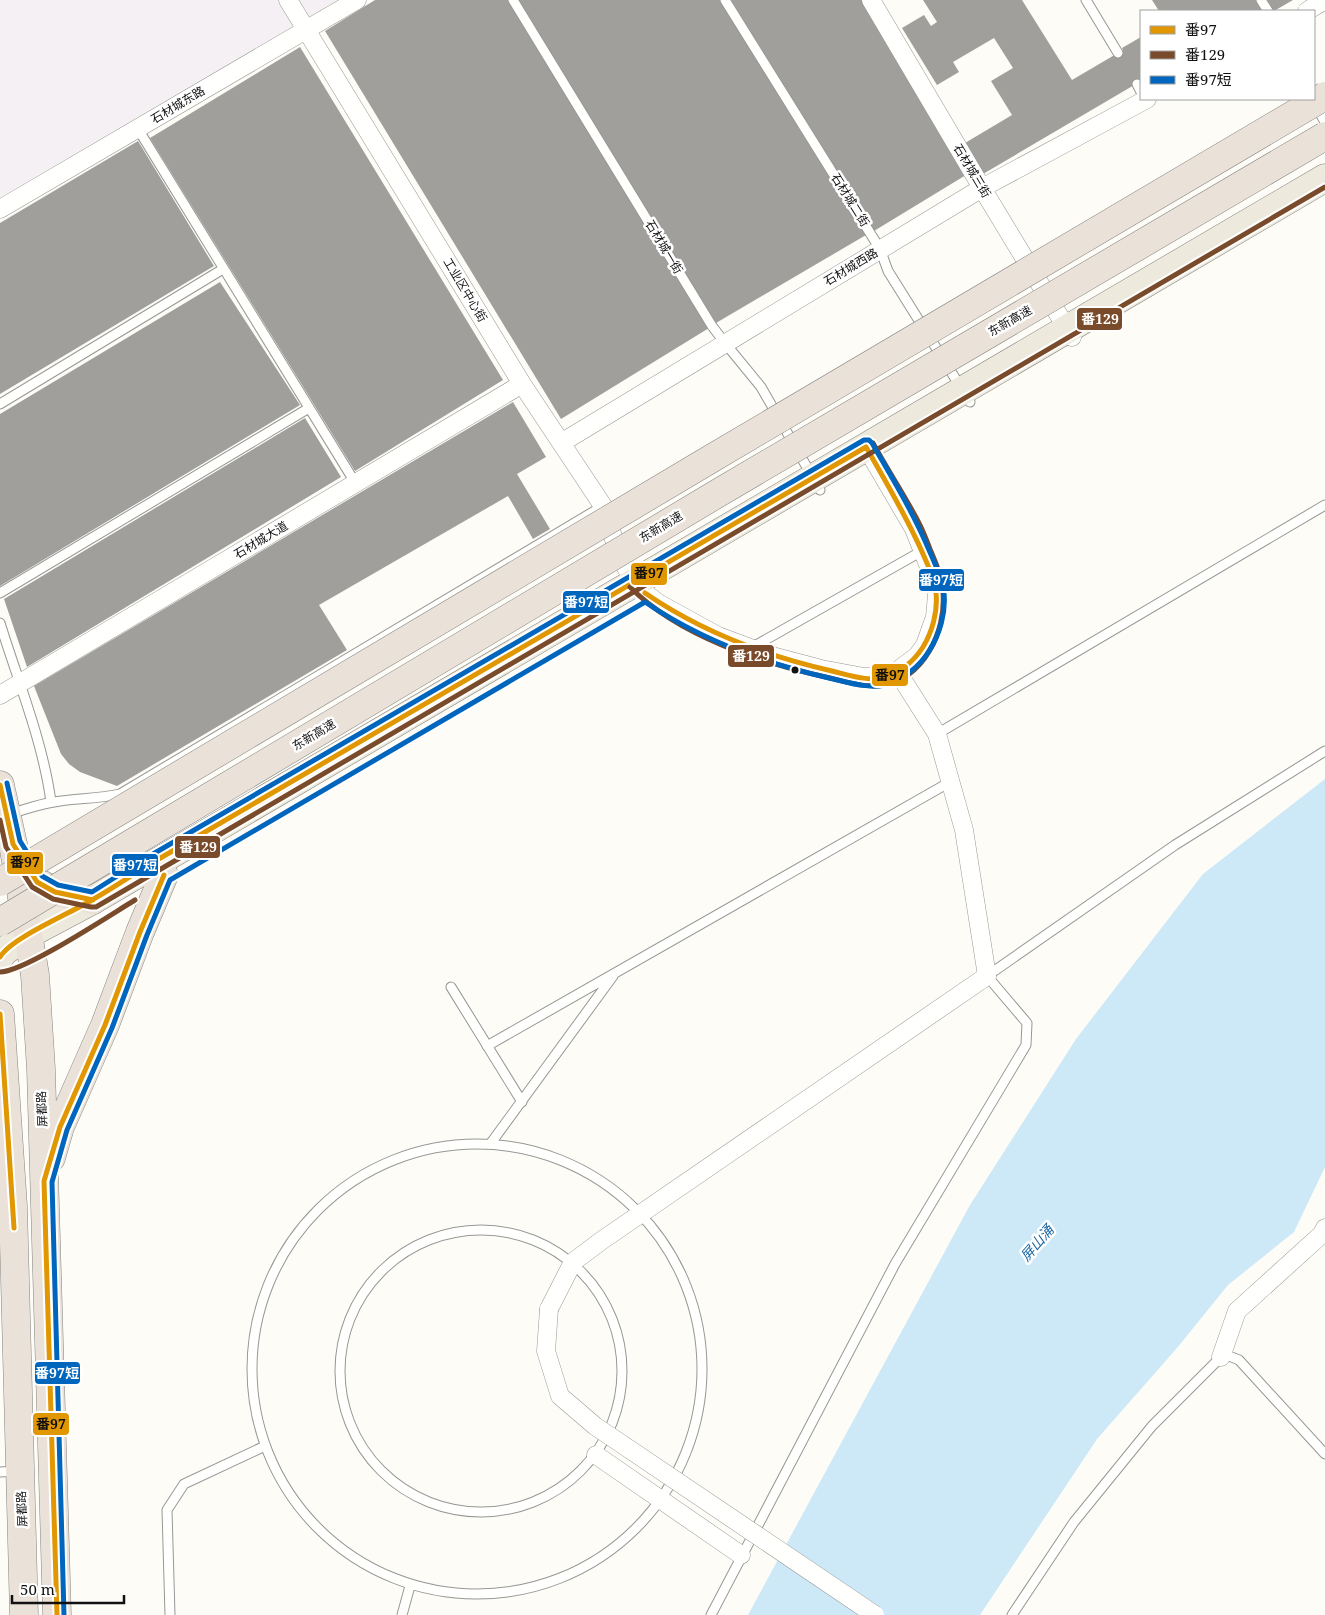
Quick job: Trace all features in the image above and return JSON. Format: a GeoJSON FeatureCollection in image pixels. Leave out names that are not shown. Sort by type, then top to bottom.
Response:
{"type":"FeatureCollection","features":[{"type":"Feature","properties":{"kind":"highway"},"geometry":{"type":"LineString","coordinates":[[0,882],[1325,96]]}},
{"type":"Feature","properties":{"kind":"highway","name":"东新高速"},"geometry":{"type":"LineString","coordinates":[[0,922],[734,484],[1325,136]]}},
{"type":"Feature","properties":{"kind":"highway","name":"屏都路"},"geometry":{"type":"LineString","coordinates":[[0,786],[14,844],[31,943],[41,1069],[57,1615]]}},
{"type":"Feature","properties":{"kind":"highway"},"geometry":{"type":"LineString","coordinates":[[14,844],[36,882],[55,892],[93,900]]}},
{"type":"Feature","properties":{"kind":"highway"},"geometry":{"type":"LineString","coordinates":[[44,1181],[60,1127],[105,1025],[164,874]]}},
{"type":"Feature","properties":{"kind":"highway","name":"屏都路"},"geometry":{"type":"LineString","coordinates":[[0,1014],[4,1118],[13,1206],[10,1472],[24,1615]]}},
{"type":"Feature","properties":{"kind":"main road"},"geometry":{"type":"LineString","coordinates":[[0,965],[4,965],[31,943],[93,900],[640,587],[869,453],[1070,335],[1325,178]]}},
{"type":"Feature","properties":{"kind":"main road"},"geometry":{"type":"LineString","coordinates":[[1070,335],[1325,194]]}},
{"type":"Feature","properties":{"kind":"main road"},"geometry":{"type":"LineString","coordinates":[[0,957],[3,952],[31,943],[164,874],[640,587]]}},
{"type":"Feature","properties":{"kind":"street","name":"工业区中心街"},"geometry":{"type":"LineString","coordinates":[[288,0],[522,384],[603,506],[620,558],[640,587]]}},
{"type":"Feature","properties":{"kind":"street","name":"石材城东路"},"geometry":{"type":"LineString","coordinates":[[0,209],[306,28],[357,0]]}},
{"type":"Feature","properties":{"kind":"street","name":"石材城三街"},"geometry":{"type":"LineString","coordinates":[[872,0],[1070,335]]}},
{"type":"Feature","properties":{"kind":"street"},"geometry":{"type":"LineString","coordinates":[[1309,10],[1325,0]]}},
{"type":"Feature","properties":{"kind":"street","name":"石材城西路"},"geometry":{"type":"LineString","coordinates":[[561,443],[982,188],[1144,100]]}},
{"type":"Feature","properties":{"kind":"street","name":"石材城大道"},"geometry":{"type":"LineString","coordinates":[[0,695],[522,384]]}},
{"type":"Feature","properties":{"kind":"street"},"geometry":{"type":"LineString","coordinates":[[640,587],[658,603],[718,636],[772,656],[864,677],[884,677],[897,671],[917,656],[925,645],[935,617],[937,595],[933,577],[914,529],[869,453]]}},
{"type":"Feature","properties":{"kind":"street"},"geometry":{"type":"LineString","coordinates":[[875,1615],[595,1426],[560,1396],[546,1351],[549,1309],[573,1262],[600,1241],[987,976],[964,830],[937,734],[897,671]]}},
{"type":"Feature","properties":{"kind":"street"},"geometry":{"type":"LineString","coordinates":[[1221,1356],[1237,1311],[1322,1234],[1325,1228]]}},
{"type":"Feature","properties":{"kind":"street"},"geometry":{"type":"LineString","coordinates":[[596,1455],[742,1555]]}},
{"type":"Feature","properties":{"kind":"lane","name":"石材城一街"},"geometry":{"type":"LineString","coordinates":[[513,0],[712,326],[761,387],[816,484]]}},
{"type":"Feature","properties":{"kind":"lane","name":"石材城二街"},"geometry":{"type":"LineString","coordinates":[[725,0],[880,249],[888,271],[966,396]]}},
{"type":"Feature","properties":{"kind":"lane"},"geometry":{"type":"LineString","coordinates":[[1086,0],[1118,53]]}},
{"type":"Feature","properties":{"kind":"lane"},"geometry":{"type":"LineString","coordinates":[[1313,100],[1325,122]]}},
{"type":"Feature","properties":{"kind":"lane"},"geometry":{"type":"LineString","coordinates":[[138,129],[356,484]]}},
{"type":"Feature","properties":{"kind":"lane"},"geometry":{"type":"LineString","coordinates":[[0,404],[223,269]]}},
{"type":"Feature","properties":{"kind":"lane"},"geometry":{"type":"LineString","coordinates":[[0,593],[309,408]]}},
{"type":"Feature","properties":{"kind":"lane"},"geometry":{"type":"LineString","coordinates":[[937,734],[1325,505]]}},
{"type":"Feature","properties":{"kind":"lane"},"geometry":{"type":"LineString","coordinates":[[7,815],[51,802],[102,798],[120,794],[603,506]]}},
{"type":"Feature","properties":{"kind":"lane"},"geometry":{"type":"LineString","coordinates":[[750,648],[922,551]]}},
{"type":"Feature","properties":{"kind":"lane"},"geometry":{"type":"LineString","coordinates":[[0,623],[42,754],[48,777],[51,802]]}},
{"type":"Feature","properties":{"kind":"lane"},"geometry":{"type":"LineString","coordinates":[[711,1615],[895,1264],[1026,1045],[1028,1023],[987,976],[1175,844],[1325,751]]}},
{"type":"Feature","properties":{"kind":"lane"},"geometry":{"type":"LineString","coordinates":[[487,1046],[950,782]]}},
{"type":"Feature","properties":{"kind":"lane"},"geometry":{"type":"LineString","coordinates":[[491,1143],[614,974]]}},
{"type":"Feature","properties":{"kind":"lane"},"geometry":{"type":"LineString","coordinates":[[451,987],[522,1102]]}},
{"type":"Feature","properties":{"kind":"lane"},"geometry":{"type":"LineString","coordinates":[[491,1143],[525,1148],[557,1157],[580,1168],[616,1191],[641,1214],[668,1249],[688,1288],[699,1331],[702,1375],[696,1419],[682,1461],[661,1500],[630,1535],[592,1564],[549,1584],[503,1594],[456,1595],[410,1586],[362,1564],[321,1533],[288,1493],[264,1446],[254,1406],[251,1366],[258,1318],[267,1286],[285,1250],[310,1217],[333,1195],[374,1168],[419,1150],[451,1144],[491,1143]]}},
{"type":"Feature","properties":{"kind":"lane"},"geometry":{"type":"LineString","coordinates":[[468,1229],[506,1230],[541,1242],[573,1262],[601,1294],[618,1333],[623,1375],[615,1417],[596,1455],[570,1482],[537,1501],[501,1512],[464,1512],[428,1502],[395,1484],[369,1457],[350,1424],[341,1387],[341,1350],[352,1314],[371,1281],[398,1255],[432,1237],[468,1229]]}},
{"type":"Feature","properties":{"kind":"lane"},"geometry":{"type":"LineString","coordinates":[[1012,1615],[1080,1514],[1152,1426],[1224,1354],[1239,1360],[1325,1454]]}},
{"type":"Feature","properties":{"kind":"lane"},"geometry":{"type":"LineString","coordinates":[[170,1615],[168,1510],[184,1484],[264,1446]]}},
{"type":"Feature","properties":{"kind":"lane"},"geometry":{"type":"LineString","coordinates":[[402,1615],[410,1586]]}},
{"type":"Feature","properties":{"kind":"shaded area"},"geometry":{"type":"Polygon","coordinates":[[[0,0],[338,0],[0,197],[0,0]]]}},
{"type":"Feature","properties":{"kind":"water","name":"屏山涌"},"geometry":{"type":"Polygon","coordinates":[[[1325,779],[1325,1167],[1294,1232],[1228,1285],[1177,1348],[1097,1439],[980,1615],[748,1615],[970,1205],[1076,1039],[1203,874],[1325,779]]]}},
{"type":"Feature","properties":{"kind":"building"},"geometry":{"type":"Polygon","coordinates":[[[375,0],[509,0],[709,328],[561,419],[325,31],[375,0]]]}},
{"type":"Feature","properties":{"kind":"building"},"geometry":{"type":"Polygon","coordinates":[[[517,0],[720,0],[866,235],[716,323],[517,0]]]}},
{"type":"Feature","properties":{"kind":"building"},"geometry":{"type":"Polygon","coordinates":[[[731,0],[862,0],[966,175],[874,231],[731,0]]]}},
{"type":"Feature","properties":{"kind":"building"},"geometry":{"type":"Polygon","coordinates":[[[923,0],[1022,0],[1072,80],[1123,50],[1122,48],[1140,38],[1140,82],[983,174],[965,143],[1012,115],[991,81],[1013,68],[994,38],[953,62],[959,72],[937,85],[902,28],[924,15],[931,26],[937,22],[923,0]]]}},
{"type":"Feature","properties":{"kind":"building"},"geometry":{"type":"Polygon","coordinates":[[[1152,0],[1256,0],[1262,10],[1158,10],[1152,0]]]}},
{"type":"Feature","properties":{"kind":"building"},"geometry":{"type":"Polygon","coordinates":[[[1266,0],[1293,0],[1276,10],[1273,10],[1266,0]]]}},
{"type":"Feature","properties":{"kind":"building"},"geometry":{"type":"Polygon","coordinates":[[[300,47],[503,380],[355,471],[150,138],[300,47]]]}},
{"type":"Feature","properties":{"kind":"building"},"geometry":{"type":"Polygon","coordinates":[[[138,141],[214,266],[0,394],[0,223],[138,141]]]}},
{"type":"Feature","properties":{"kind":"building"},"geometry":{"type":"Polygon","coordinates":[[[220,282],[300,405],[0,586],[0,414],[220,282]]]}},
{"type":"Feature","properties":{"kind":"building"},"geometry":{"type":"Polygon","coordinates":[[[513,402],[546,457],[517,474],[550,529],[533,539],[508,496],[319,605],[347,650],[117,786],[80,772],[69,764],[61,754],[34,686],[513,402]]]}},
{"type":"Feature","properties":{"kind":"building"},"geometry":{"type":"Polygon","coordinates":[[[305,418],[341,477],[27,667],[4,599],[305,418]]]}},
{"type":"Feature","properties":{"kind":"transit line","name":"番129"},"geometry":{"type":"LineString","coordinates":[[0,820],[6,847],[32,887],[53,899],[96,907],[1325,187]]}},
{"type":"Feature","properties":{"kind":"transit line","name":"番97短"},"geometry":{"type":"LineString","coordinates":[[7,783],[20,841],[42,876],[58,885],[92,892],[141,861],[864,440],[869,440],[872,443],[909,509],[923,536],[943,587],[943,615],[929,651],[916,667],[904,676],[892,683],[878,686],[864,686],[804,672],[733,649],[688,628],[645,602],[170,880],[112,1028],[67,1130],[52,1182],[64,1615]]}},
{"type":"Feature","properties":{"kind":"transit line","name":"番129"},"geometry":{"type":"LineString","coordinates":[[630,587],[672,620],[697,634],[750,656],[849,683],[869,686],[897,681],[921,663],[929,651],[941,623],[943,593],[940,576],[921,528],[873,443]]}},
{"type":"Feature","properties":{"kind":"transit line","name":"番97"},"geometry":{"type":"LineString","coordinates":[[645,593],[689,620],[712,631],[783,658],[872,679],[891,675],[901,669],[911,662],[923,647],[929,635],[934,622],[936,593],[931,573],[917,540],[866,447]]}},
{"type":"Feature","properties":{"kind":"transit line","name":"番97"},"geometry":{"type":"LineString","coordinates":[[0,957],[6,950],[28,934],[99,896],[145,867],[866,447]]}},
{"type":"Feature","properties":{"kind":"transit line","name":"番97"},"geometry":{"type":"LineString","coordinates":[[0,785],[13,844],[37,882],[55,892],[93,900]]}},
{"type":"Feature","properties":{"kind":"transit line","name":"番97"},"geometry":{"type":"LineString","coordinates":[[57,1615],[44,1181],[60,1127],[105,1025],[164,875]]}},
{"type":"Feature","properties":{"kind":"transit line","name":"番129"},"geometry":{"type":"LineString","coordinates":[[0,972],[12,970],[47,953],[135,900]]}},
{"type":"Feature","properties":{"kind":"transit line","name":"番97"},"geometry":{"type":"LineString","coordinates":[[0,1014],[14,1228]]}}]}
